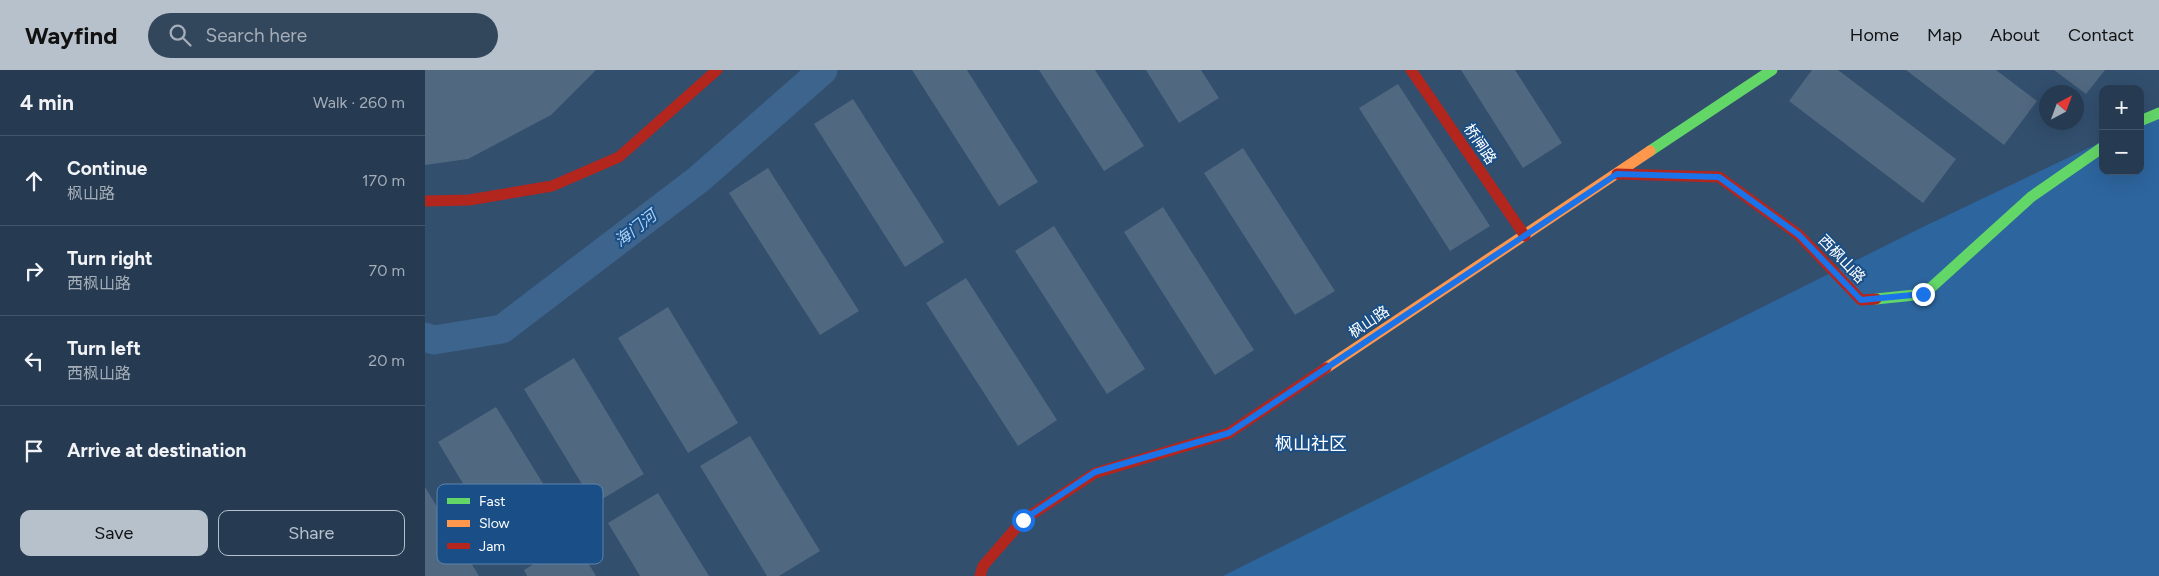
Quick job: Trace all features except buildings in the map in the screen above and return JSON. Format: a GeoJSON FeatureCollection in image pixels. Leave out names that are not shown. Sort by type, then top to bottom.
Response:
{"type":"FeatureCollection","features":[{"type":"Feature","properties":{"kind":"street"},"geometry":{"type":"LineString","coordinates":[[425,201],[469,200],[552,186],[619,157],[717,70]]}},
{"type":"Feature","properties":{"kind":"street","name":"桥闸路"},"geometry":{"type":"LineString","coordinates":[[1411,70],[1525,236]]}},
{"type":"Feature","properties":{"kind":"street","name":"枫山路"},"geometry":{"type":"LineString","coordinates":[[980,576],[983,566],[1023,520],[1095,472],[1229,433],[1772,70]]}},
{"type":"Feature","properties":{"kind":"street"},"geometry":{"type":"LineString","coordinates":[[2144,120],[2159,113]]}},
{"type":"Feature","properties":{"kind":"street","name":"西枫山路"},"geometry":{"type":"LineString","coordinates":[[1617,174],[1719,177],[1799,235],[1861,300],[1923,294],[2031,197],[2099,150]]}},
{"type":"Feature","properties":{"kind":"shaded area"},"geometry":{"type":"Polygon","coordinates":[[[2159,114],[2159,576],[1223,576],[1925,226],[2099,143],[2099,175],[2144,175],[2144,121],[2159,114]]]}},
{"type":"Feature","properties":{"kind":"waterway","name":"海门河"},"geometry":{"type":"LineString","coordinates":[[425,337],[434,340],[502,329],[699,179],[823,70]]}},
{"type":"Feature","properties":{"kind":"traffic: fast"},"geometry":{"type":"LineString","coordinates":[[1650,151],[1772,70]]}},
{"type":"Feature","properties":{"kind":"traffic: fast"},"geometry":{"type":"LineString","coordinates":[[2144,119],[2159,113]]}},
{"type":"Feature","properties":{"kind":"traffic: fast"},"geometry":{"type":"LineString","coordinates":[[1876,299],[1924,294],[2031,197],[2099,150]]}},
{"type":"Feature","properties":{"kind":"traffic: slow"},"geometry":{"type":"LineString","coordinates":[[1326,368],[1650,151]]}},
{"type":"Feature","properties":{"kind":"traffic: jam"},"geometry":{"type":"LineString","coordinates":[[425,201],[469,200],[552,186],[619,157],[717,70]]}},
{"type":"Feature","properties":{"kind":"traffic: jam"},"geometry":{"type":"LineString","coordinates":[[1411,70],[1525,236]]}},
{"type":"Feature","properties":{"kind":"traffic: jam"},"geometry":{"type":"LineString","coordinates":[[1617,174],[1719,177],[1799,235],[1861,300],[1876,299]]}},
{"type":"Feature","properties":{"kind":"traffic: jam"},"geometry":{"type":"LineString","coordinates":[[980,576],[983,566],[1023,520],[1095,473],[1229,433],[1326,368]]}},
{"type":"Feature","properties":{"kind":"district","name":"枫山社区"},"geometry":{"type":"Point","coordinates":[1311,444]}},
{"type":"Feature","properties":{"kind":"route"},"geometry":{"type":"LineString","coordinates":[[1023,520],[1095,472],[1229,433],[1617,174],[1719,177],[1799,235],[1861,300],[1923,294]]}}]}
